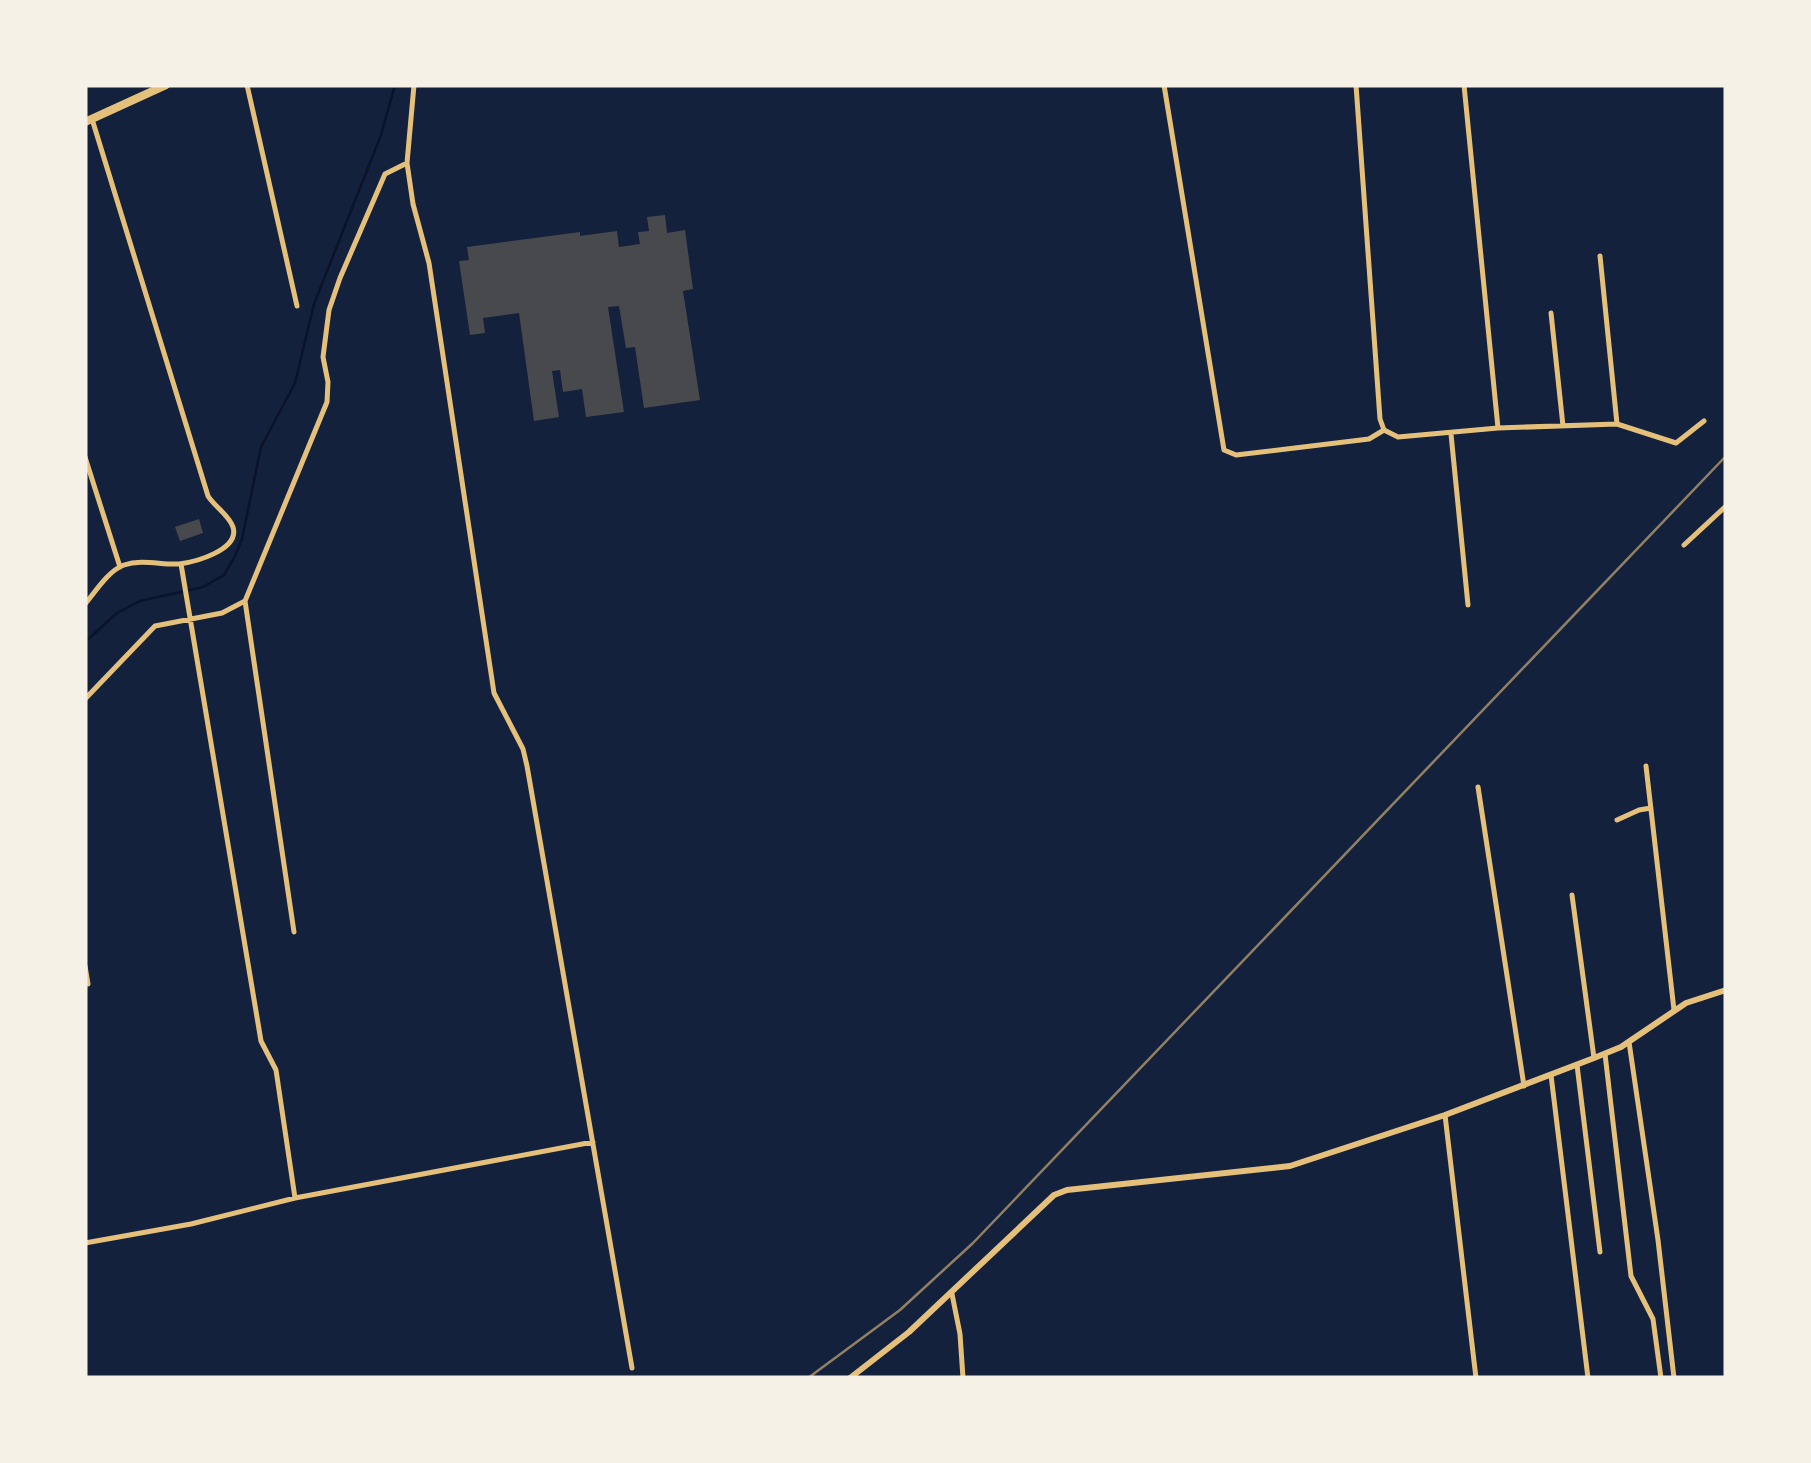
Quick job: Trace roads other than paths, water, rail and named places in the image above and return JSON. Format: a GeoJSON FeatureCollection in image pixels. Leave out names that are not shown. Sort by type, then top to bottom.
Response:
{"type":"FeatureCollection","features":[{"type":"Feature","properties":{"kind":"highway"},"geometry":{"type":"LineString","coordinates":[[89,120],[159,86]]}},
{"type":"Feature","properties":{"kind":"street"},"geometry":{"type":"LineString","coordinates":[[248,85],[297,306]]}},
{"type":"Feature","properties":{"kind":"street"},"geometry":{"type":"LineString","coordinates":[[414,85],[407,163],[413,204],[429,262],[494,693],[523,749],[527,766],[632,1368]]}},
{"type":"Feature","properties":{"kind":"street"},"geometry":{"type":"LineString","coordinates":[[1164,85],[1224,450],[1236,456],[1368,438],[1384,430]]}},
{"type":"Feature","properties":{"kind":"street"},"geometry":{"type":"LineString","coordinates":[[1356,85],[1380,420],[1384,430],[1398,438],[1498,428],[1617,424],[1676,443],[1704,421]]}},
{"type":"Feature","properties":{"kind":"street"},"geometry":{"type":"LineString","coordinates":[[1464,85],[1498,428]]}},
{"type":"Feature","properties":{"kind":"street"},"geometry":{"type":"LineString","coordinates":[[85,604],[120,566],[136,562],[180,564],[212,555],[233,535],[233,527],[208,496],[89,120]]}},
{"type":"Feature","properties":{"kind":"street"},"geometry":{"type":"LineString","coordinates":[[294,932],[245,601],[326,402],[325,328],[335,290],[385,174],[407,163]]}},
{"type":"Feature","properties":{"kind":"street"},"geometry":{"type":"LineString","coordinates":[[1600,256],[1617,424]]}},
{"type":"Feature","properties":{"kind":"street"},"geometry":{"type":"LineString","coordinates":[[1552,313],[1563,426]]}},
{"type":"Feature","properties":{"kind":"street"},"geometry":{"type":"LineString","coordinates":[[1450,433],[1468,605]]}},
{"type":"Feature","properties":{"kind":"street"},"geometry":{"type":"LineString","coordinates":[[85,458],[120,566]]}},
{"type":"Feature","properties":{"kind":"street"},"geometry":{"type":"LineString","coordinates":[[1684,545],[1726,506]]}},
{"type":"Feature","properties":{"kind":"street"},"geometry":{"type":"LineString","coordinates":[[180,564],[261,1041],[276,1070],[295,1198]]}},
{"type":"Feature","properties":{"kind":"street"},"geometry":{"type":"LineString","coordinates":[[85,699],[147,632],[168,622],[222,613],[245,601]]}},
{"type":"Feature","properties":{"kind":"street"},"geometry":{"type":"LineString","coordinates":[[1646,766],[1674,1010]]}},
{"type":"Feature","properties":{"kind":"street"},"geometry":{"type":"LineString","coordinates":[[1478,786],[1524,1086]]}},
{"type":"Feature","properties":{"kind":"street"},"geometry":{"type":"LineString","coordinates":[[1617,820],[1651,808]]}},
{"type":"Feature","properties":{"kind":"street"},"geometry":{"type":"LineString","coordinates":[[1572,895],[1594,1058]]}},
{"type":"Feature","properties":{"kind":"street"},"geometry":{"type":"LineString","coordinates":[[85,966],[88,984]]}},
{"type":"Feature","properties":{"kind":"street"},"geometry":{"type":"LineString","coordinates":[[850,1378],[952,1294],[1054,1195],[1067,1190],[1290,1166],[1445,1115],[1605,1054],[1674,1010],[1726,990]]}},
{"type":"Feature","properties":{"kind":"street"},"geometry":{"type":"LineString","coordinates":[[1629,1042],[1674,1378]]}},
{"type":"Feature","properties":{"kind":"street"},"geometry":{"type":"LineString","coordinates":[[1605,1054],[1631,1276],[1653,1319],[1661,1378]]}},
{"type":"Feature","properties":{"kind":"street"},"geometry":{"type":"LineString","coordinates":[[1577,1065],[1600,1252]]}},
{"type":"Feature","properties":{"kind":"street"},"geometry":{"type":"LineString","coordinates":[[1551,1075],[1588,1378]]}},
{"type":"Feature","properties":{"kind":"street"},"geometry":{"type":"LineString","coordinates":[[1445,1115],[1476,1378]]}},
{"type":"Feature","properties":{"kind":"street"},"geometry":{"type":"LineString","coordinates":[[85,1243],[191,1224],[295,1198],[593,1142]]}},
{"type":"Feature","properties":{"kind":"street"},"geometry":{"type":"LineString","coordinates":[[952,1294],[963,1378]]}},
{"type":"Feature","properties":{"kind":"waterway"},"geometry":{"type":"LineString","coordinates":[[85,642],[117,613],[140,601],[203,587],[224,575],[234,558],[242,539],[261,447],[295,383],[314,304],[381,135],[395,85]]}},
{"type":"Feature","properties":{"kind":"railway"},"geometry":{"type":"LineString","coordinates":[[808,1378],[900,1310],[973,1243],[1726,456]]}}]}
